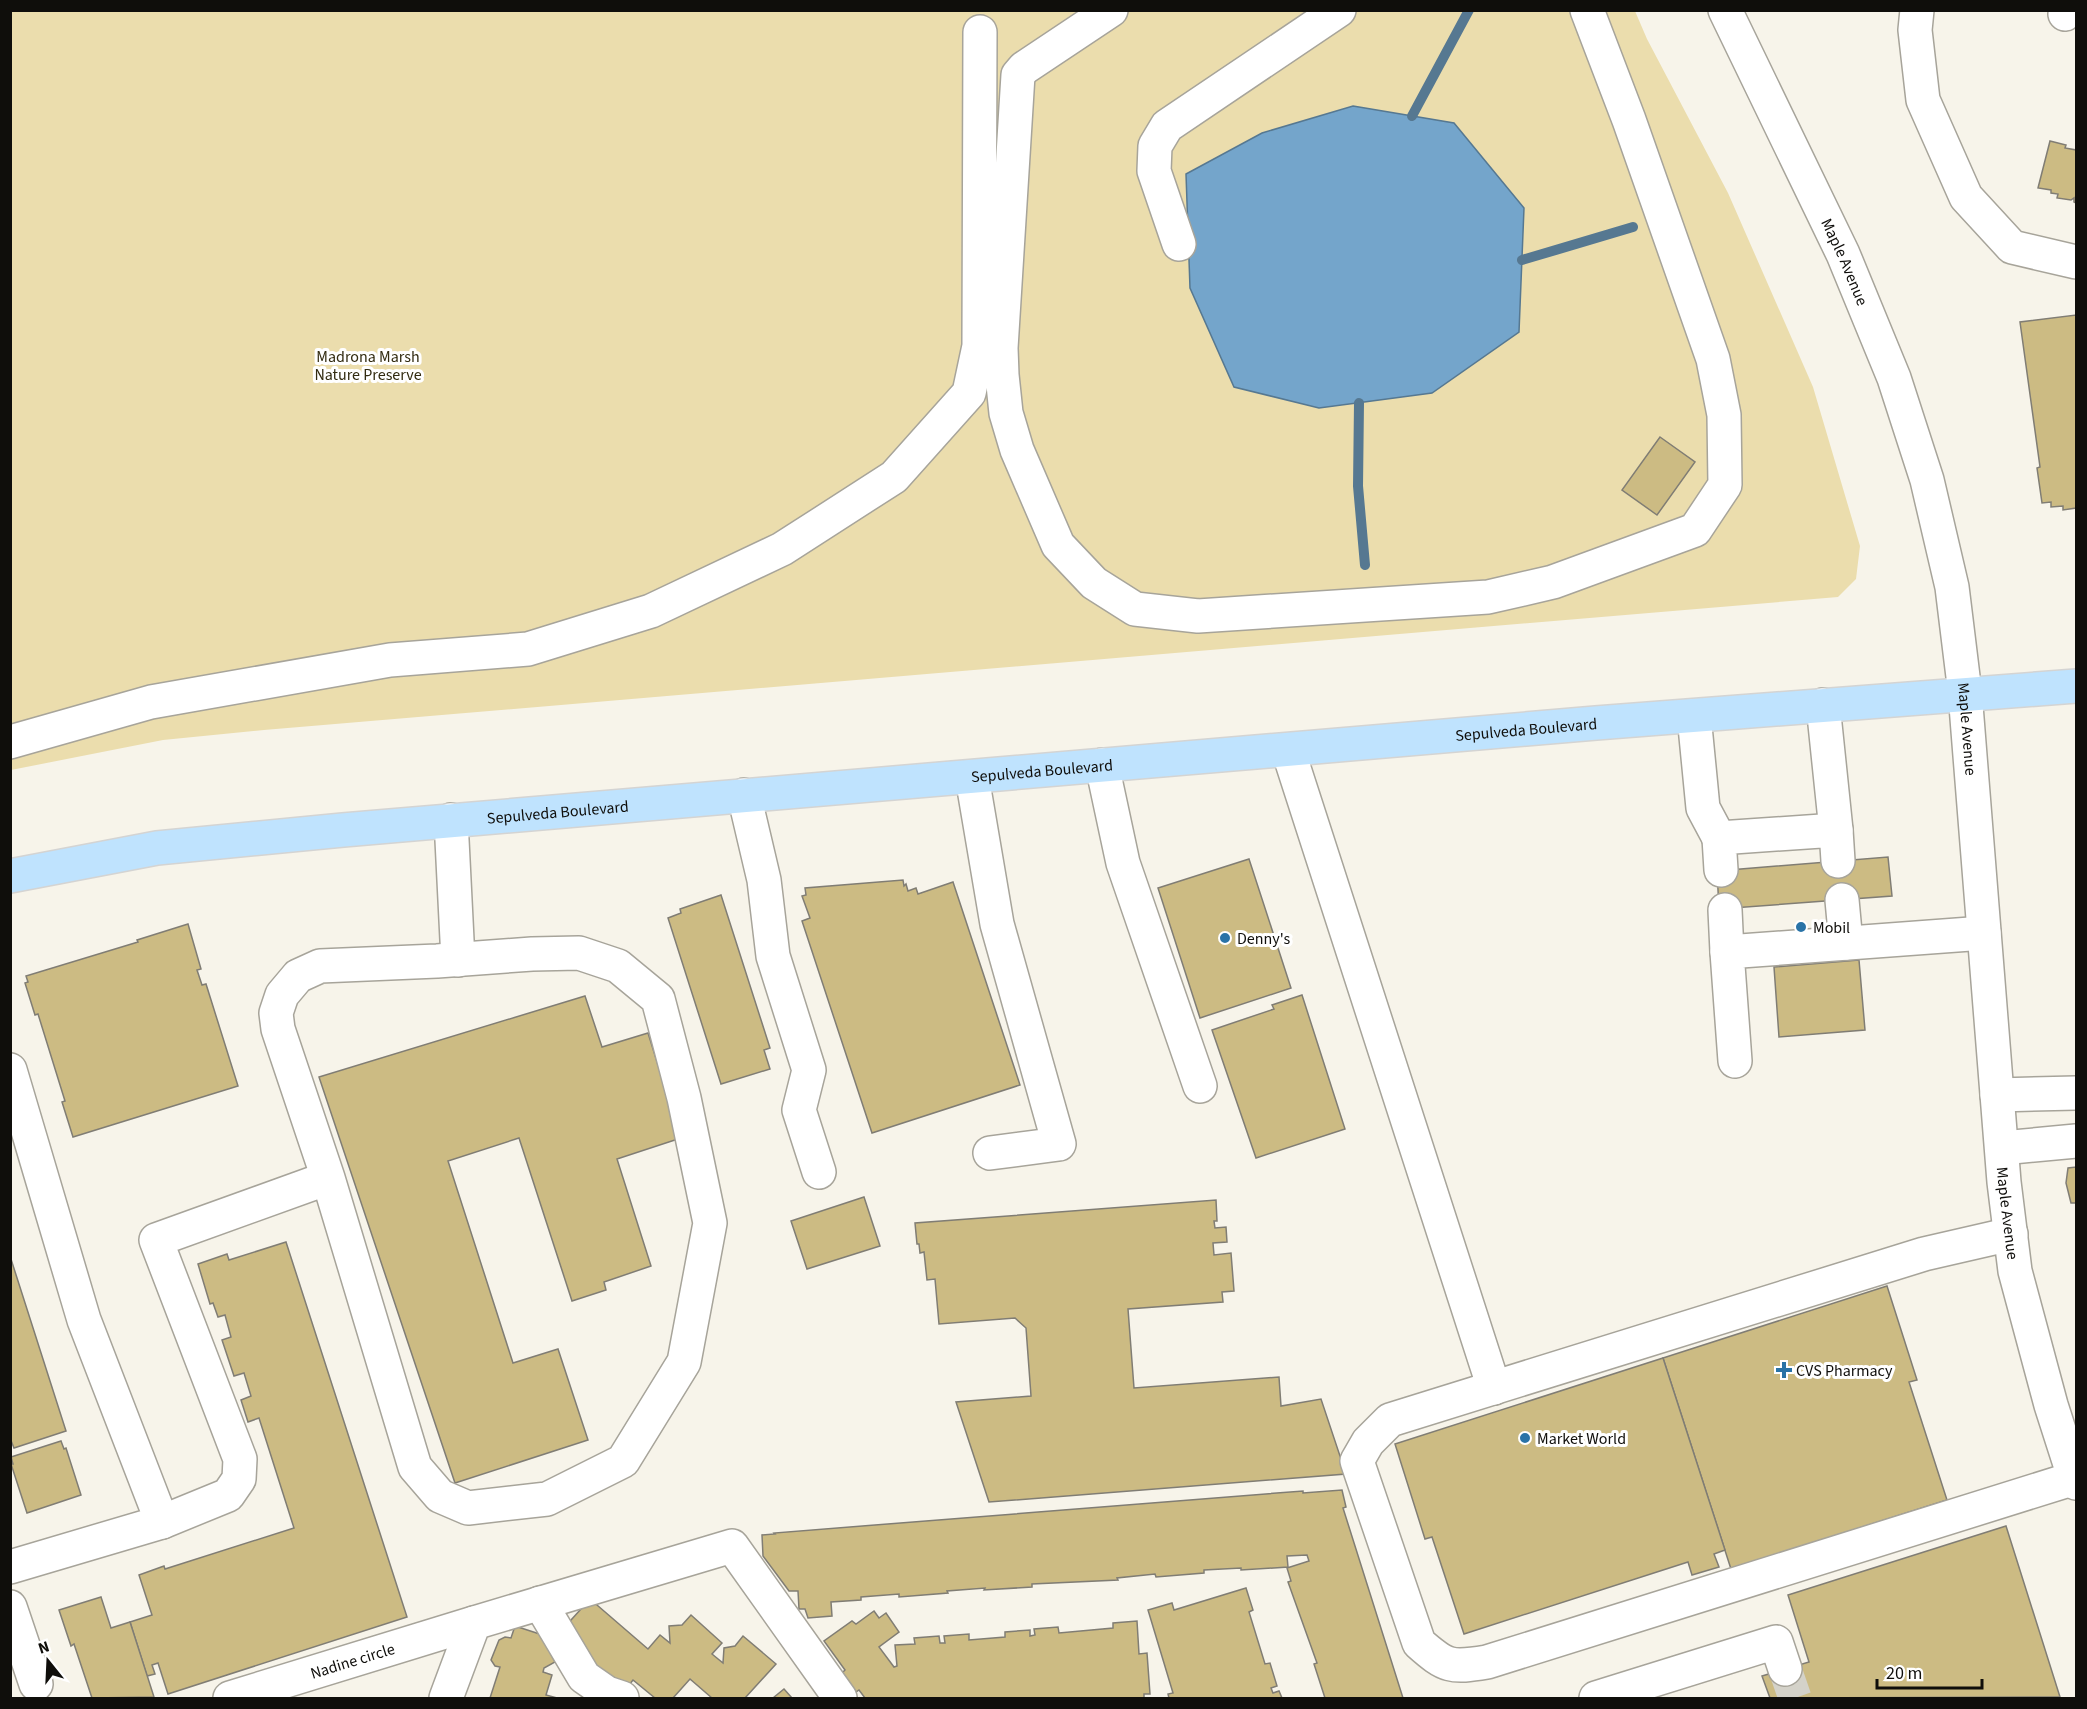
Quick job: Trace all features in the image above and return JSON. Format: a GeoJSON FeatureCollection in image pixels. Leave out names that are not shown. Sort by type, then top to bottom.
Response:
{"type":"FeatureCollection","features":[{"type":"Feature","properties":{"kind":"main road","name":"Sepulveda Boulevard"},"geometry":{"type":"LineString","coordinates":[[10,876],[157,848],[451,820],[1965,693],[2076,686]]}},
{"type":"Feature","properties":{"kind":"street"},"geometry":{"type":"LineString","coordinates":[[1111,10],[1024,68],[1018,75],[1001,348],[1006,413],[1017,450],[1058,545],[1094,583],[1135,609],[1198,616],[1488,597],[1553,582],[1695,530],[1725,485],[1724,415],[1713,359],[1629,120],[1587,10]]}},
{"type":"Feature","properties":{"kind":"street"},"geometry":{"type":"LineString","coordinates":[[1179,244],[1154,171],[1155,146],[1167,126],[1339,10]]}},
{"type":"Feature","properties":{"kind":"street","name":"Maple Avenue"},"geometry":{"type":"LineString","coordinates":[[1725,10],[1843,254],[1894,378],[1927,480],[1952,587],[1965,693],[1997,1095],[2015,1271],[2051,1405],[2076,1480]]}},
{"type":"Feature","properties":{"kind":"street"},"geometry":{"type":"LineString","coordinates":[[1917,10],[1914,30],[1923,100],[1966,197],[2012,247],[2076,262]]}},
{"type":"Feature","properties":{"kind":"street"},"geometry":{"type":"LineString","coordinates":[[10,742],[151,702],[390,660],[528,649],[661,606],[782,549],[894,477],[969,393],[979,346],[980,32]]}},
{"type":"Feature","properties":{"kind":"street"},"geometry":{"type":"LineString","coordinates":[[1719,838],[1837,846],[1823,705]]}},
{"type":"Feature","properties":{"kind":"street"},"geometry":{"type":"LineString","coordinates":[[1694,716],[1703,808],[1719,838],[1721,870]]}},
{"type":"Feature","properties":{"kind":"street"},"geometry":{"type":"LineString","coordinates":[[1288,750],[1494,1388]]}},
{"type":"Feature","properties":{"kind":"street"},"geometry":{"type":"LineString","coordinates":[[1102,765],[1123,863],[1200,1086]]}},
{"type":"Feature","properties":{"kind":"street"},"geometry":{"type":"LineString","coordinates":[[972,777],[997,924],[1059,1144],[990,1153]]}},
{"type":"Feature","properties":{"kind":"street"},"geometry":{"type":"LineString","coordinates":[[744,795],[764,880],[773,956],[808,1070],[799,1110],[819,1172]]}},
{"type":"Feature","properties":{"kind":"street"},"geometry":{"type":"LineString","coordinates":[[451,820],[458,960]]}},
{"type":"Feature","properties":{"kind":"street"},"geometry":{"type":"LineString","coordinates":[[1842,900],[1846,943]]}},
{"type":"Feature","properties":{"kind":"street"},"geometry":{"type":"LineString","coordinates":[[1725,910],[1735,1061]]}},
{"type":"Feature","properties":{"kind":"street"},"geometry":{"type":"LineString","coordinates":[[1727,952],[1984,933]]}},
{"type":"Feature","properties":{"kind":"street"},"geometry":{"type":"LineString","coordinates":[[579,953],[618,966],[658,999],[684,1098],[710,1223],[684,1362],[622,1461],[547,1499],[468,1508],[440,1496],[415,1467],[328,1178],[278,1029],[276,1013],[282,995],[298,975],[321,966],[579,953]]}},
{"type":"Feature","properties":{"kind":"street"},"geometry":{"type":"LineString","coordinates":[[10,1070],[84,1320],[162,1522]]}},
{"type":"Feature","properties":{"kind":"street"},"geometry":{"type":"LineString","coordinates":[[1997,1095],[2076,1093]]}},
{"type":"Feature","properties":{"kind":"street"},"geometry":{"type":"LineString","coordinates":[[2002,1148],[2076,1141]]}},
{"type":"Feature","properties":{"kind":"street"},"geometry":{"type":"LineString","coordinates":[[10,1567],[162,1522],[228,1495],[239,1479],[240,1460],[156,1240],[328,1178]]}},
{"type":"Feature","properties":{"kind":"street"},"geometry":{"type":"LineString","coordinates":[[2011,1234],[1924,1254],[1389,1420],[1368,1442],[1357,1461],[1419,1643],[1439,1661],[1462,1666],[1487,1662],[2076,1480]]}},
{"type":"Feature","properties":{"kind":"street","name":"Nadine circle"},"geometry":{"type":"LineString","coordinates":[[230,1698],[732,1546],[840,1698]]}},
{"type":"Feature","properties":{"kind":"street"},"geometry":{"type":"LineString","coordinates":[[540,1603],[584,1677],[608,1693],[622,1698]]}},
{"type":"Feature","properties":{"kind":"street"},"geometry":{"type":"LineString","coordinates":[[10,1607],[36,1684]]}},
{"type":"Feature","properties":{"kind":"street"},"geometry":{"type":"LineString","coordinates":[[446,1698],[474,1623]]}},
{"type":"Feature","properties":{"kind":"street"},"geometry":{"type":"LineString","coordinates":[[1596,1698],[1776,1642],[1785,1669]]}},
{"type":"Feature","properties":{"kind":"green space","name":"Madrona Marsh Nature Preserve"},"geometry":{"type":"Polygon","coordinates":[[[11,11],[1635,11],[1647,39],[1728,193],[1813,387],[1860,546],[1856,579],[1838,597],[264,730],[163,740],[11,770],[11,11]]]}},
{"type":"Feature","properties":{"kind":"water"},"geometry":{"type":"Polygon","coordinates":[[[1353,106],[1454,123],[1524,208],[1519,332],[1432,393],[1319,408],[1234,387],[1190,288],[1186,174],[1262,133],[1353,106]]]}},
{"type":"Feature","properties":{"kind":"building"},"geometry":{"type":"Polygon","coordinates":[[[2050,141],[2076,150],[2076,203],[2074,198],[2071,200],[2057,198],[2058,194],[2051,193],[2051,190],[2038,188],[2050,141]]]}},
{"type":"Feature","properties":{"kind":"building"},"geometry":{"type":"Polygon","coordinates":[[[2076,315],[2076,508],[2063,510],[2063,506],[2051,507],[2051,502],[2042,503],[2037,468],[2040,467],[2020,322],[2076,315]]]}},
{"type":"Feature","properties":{"kind":"building"},"geometry":{"type":"Polygon","coordinates":[[[1660,437],[1695,462],[1657,515],[1622,490],[1660,437]]]}},
{"type":"Feature","properties":{"kind":"building"},"geometry":{"type":"Polygon","coordinates":[[[1888,857],[1892,896],[1719,909],[1717,871],[1888,857]]]}},
{"type":"Feature","properties":{"kind":"building","name":"Denny's"},"geometry":{"type":"Polygon","coordinates":[[[1249,859],[1291,988],[1200,1018],[1158,888],[1249,859]]]}},
{"type":"Feature","properties":{"kind":"building"},"geometry":{"type":"Polygon","coordinates":[[[903,880],[908,891],[916,888],[918,894],[953,882],[1020,1085],[872,1133],[802,921],[810,918],[802,896],[806,895],[805,888],[903,880]]]}},
{"type":"Feature","properties":{"kind":"building"},"geometry":{"type":"Polygon","coordinates":[[[721,895],[770,1048],[764,1050],[770,1069],[721,1084],[668,918],[681,913],[680,909],[721,895]]]}},
{"type":"Feature","properties":{"kind":"building"},"geometry":{"type":"Polygon","coordinates":[[[188,924],[201,969],[197,970],[202,985],[206,984],[238,1086],[73,1137],[62,1102],[65,1101],[38,1014],[35,1015],[25,983],[28,982],[26,976],[138,942],[137,940],[188,924]]]}},
{"type":"Feature","properties":{"kind":"building"},"geometry":{"type":"Polygon","coordinates":[[[1859,960],[1865,1030],[1779,1037],[1774,967],[1859,960]]]}},
{"type":"Feature","properties":{"kind":"building"},"geometry":{"type":"Polygon","coordinates":[[[1302,995],[1345,1129],[1256,1158],[1212,1030],[1274,1009],[1272,1005],[1302,995]]]}},
{"type":"Feature","properties":{"kind":"building"},"geometry":{"type":"Polygon","coordinates":[[[585,996],[602,1047],[648,1033],[681,1138],[617,1159],[651,1266],[604,1282],[606,1290],[572,1301],[519,1138],[448,1161],[513,1363],[558,1349],[588,1440],[455,1483],[319,1077],[585,996]]]}},
{"type":"Feature","properties":{"kind":"building"},"geometry":{"type":"Polygon","coordinates":[[[2076,1167],[2076,1203],[2071,1203],[2066,1183],[2068,1168],[2076,1167]]]}},
{"type":"Feature","properties":{"kind":"building"},"geometry":{"type":"Polygon","coordinates":[[[864,1197],[880,1246],[807,1269],[791,1221],[864,1197]]]}},
{"type":"Feature","properties":{"kind":"building"},"geometry":{"type":"Polygon","coordinates":[[[1216,1200],[1215,1228],[1226,1227],[1227,1242],[1213,1243],[1214,1255],[1231,1253],[1234,1291],[1222,1292],[1223,1302],[1128,1309],[1134,1388],[1279,1377],[1281,1406],[1321,1399],[1346,1474],[989,1502],[956,1402],[1031,1396],[1026,1328],[1015,1318],[939,1324],[935,1279],[927,1280],[924,1252],[920,1253],[919,1244],[917,1244],[915,1223],[1216,1200]]]}},
{"type":"Feature","properties":{"kind":"building"},"geometry":{"type":"Polygon","coordinates":[[[286,1242],[407,1617],[168,1694],[158,1663],[152,1665],[155,1674],[147,1676],[130,1622],[152,1615],[139,1575],[164,1566],[165,1569],[294,1528],[259,1418],[248,1422],[241,1400],[251,1396],[244,1373],[234,1376],[222,1340],[231,1337],[225,1315],[218,1317],[213,1303],[210,1304],[198,1264],[227,1254],[229,1260],[286,1242]]]}},
{"type":"Feature","properties":{"kind":"building"},"geometry":{"type":"Polygon","coordinates":[[[10,1256],[66,1431],[14,1448],[10,1438],[10,1256]]]}},
{"type":"Feature","properties":{"kind":"building"},"geometry":{"type":"Polygon","coordinates":[[[1887,1286],[1917,1380],[1909,1382],[1947,1500],[1731,1569],[1663,1358],[1887,1286]]]}},
{"type":"Feature","properties":{"kind":"building"},"geometry":{"type":"Polygon","coordinates":[[[1663,1358],[1725,1550],[1714,1554],[1719,1567],[1692,1575],[1688,1562],[1464,1634],[1432,1537],[1425,1539],[1395,1444],[1663,1358]]]}},
{"type":"Feature","properties":{"kind":"building"},"geometry":{"type":"Polygon","coordinates":[[[61,1441],[64,1449],[66,1448],[81,1495],[27,1513],[11,1464],[13,1464],[11,1457],[61,1441]]]}},
{"type":"Feature","properties":{"kind":"building"},"geometry":{"type":"Polygon","coordinates":[[[1342,1490],[1346,1507],[1343,1508],[1403,1698],[1325,1698],[1314,1664],[1317,1663],[1288,1582],[1291,1581],[1287,1568],[1309,1561],[1307,1555],[1287,1556],[1288,1567],[1204,1570],[1204,1573],[1156,1577],[1155,1574],[1117,1578],[1118,1580],[1032,1584],[1032,1587],[984,1590],[985,1588],[899,1597],[899,1594],[861,1597],[861,1600],[831,1602],[832,1616],[808,1618],[805,1609],[799,1609],[798,1591],[789,1591],[763,1556],[762,1535],[774,1533],[1303,1491],[1303,1493],[1342,1490]]]}},
{"type":"Feature","properties":{"kind":"building"},"geometry":{"type":"Polygon","coordinates":[[[2006,1526],[2060,1697],[1770,1698],[1762,1676],[1809,1662],[1788,1595],[2006,1526]]]}},
{"type":"Feature","properties":{"kind":"building"},"geometry":{"type":"Polygon","coordinates":[[[1246,1588],[1253,1610],[1249,1612],[1265,1664],[1270,1663],[1277,1686],[1271,1688],[1273,1693],[1279,1691],[1282,1698],[1169,1698],[1168,1694],[1173,1693],[1148,1610],[1172,1603],[1174,1610],[1246,1588]]]}},
{"type":"Feature","properties":{"kind":"building"},"geometry":{"type":"Polygon","coordinates":[[[101,1597],[111,1628],[130,1622],[154,1697],[92,1698],[74,1644],[71,1646],[59,1610],[101,1597]]]}},
{"type":"Feature","properties":{"kind":"building"},"geometry":{"type":"Polygon","coordinates":[[[590,1599],[648,1649],[660,1635],[670,1643],[669,1626],[682,1625],[691,1615],[722,1643],[712,1654],[723,1663],[724,1648],[735,1646],[743,1636],[776,1664],[745,1698],[712,1698],[690,1679],[673,1698],[655,1698],[633,1680],[622,1694],[583,1660],[589,1653],[562,1630],[590,1599]]]}},
{"type":"Feature","properties":{"kind":"building"},"geometry":{"type":"Polygon","coordinates":[[[874,1611],[879,1618],[886,1613],[899,1632],[879,1647],[894,1667],[897,1666],[895,1645],[915,1644],[914,1638],[939,1636],[940,1643],[945,1643],[944,1636],[969,1634],[969,1640],[1005,1637],[1005,1632],[1030,1630],[1030,1636],[1035,1635],[1034,1629],[1058,1627],[1059,1633],[1113,1628],[1113,1623],[1137,1621],[1139,1654],[1147,1653],[1150,1694],[1144,1694],[1144,1698],[865,1698],[859,1690],[856,1692],[842,1673],[845,1670],[824,1641],[852,1621],[856,1624],[874,1611]]]}},
{"type":"Feature","properties":{"kind":"building"},"geometry":{"type":"Polygon","coordinates":[[[515,1626],[555,1639],[550,1652],[555,1662],[544,1668],[543,1672],[552,1675],[546,1695],[557,1698],[490,1698],[500,1667],[495,1666],[491,1660],[499,1640],[505,1637],[511,1638],[515,1626]]]}},
{"type":"Feature","properties":{"kind":"building"},"geometry":{"type":"Polygon","coordinates":[[[784,1689],[792,1698],[773,1698],[784,1689]]]}},
{"type":"Feature","properties":{"kind":"waterway"},"geometry":{"type":"LineString","coordinates":[[1412,116],[1469,10]]}},
{"type":"Feature","properties":{"kind":"waterway"},"geometry":{"type":"LineString","coordinates":[[1522,260],[1633,227]]}},
{"type":"Feature","properties":{"kind":"waterway"},"geometry":{"type":"LineString","coordinates":[[1359,403],[1358,486],[1365,565]]}},
{"type":"Feature","properties":{"kind":"tunnel"},"geometry":{"type":"LineString","coordinates":[[1785,1669],[1795,1698]]}},
{"type":"Feature","properties":{"kind":"place","name":"Mobil"},"geometry":{"type":"Point","coordinates":[1801,927]}},
{"type":"Feature","properties":{"kind":"place","name":"Denny's"},"geometry":{"type":"Point","coordinates":[1225,938]}},
{"type":"Feature","properties":{"kind":"place","name":"CVS Pharmacy"},"geometry":{"type":"Point","coordinates":[1784,1370]}},
{"type":"Feature","properties":{"kind":"place","name":"Market World"},"geometry":{"type":"Point","coordinates":[1525,1438]}}]}
